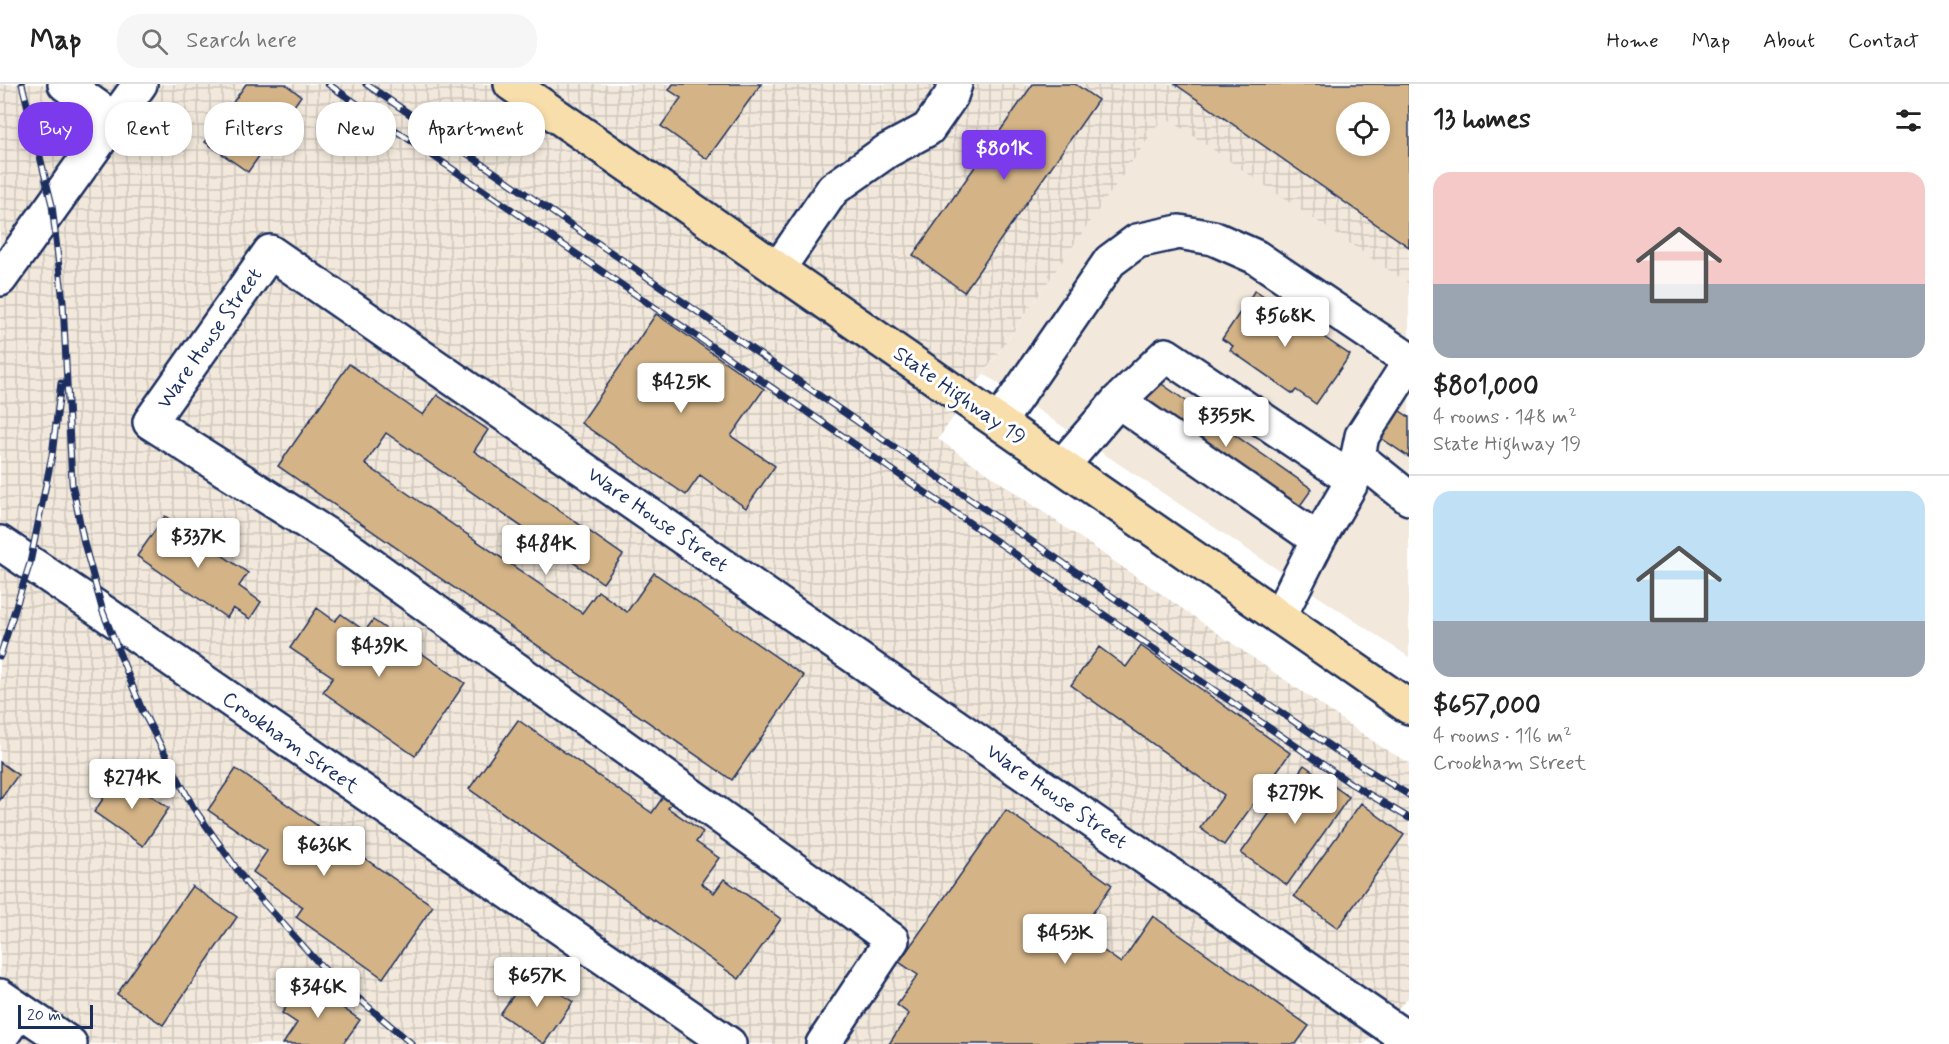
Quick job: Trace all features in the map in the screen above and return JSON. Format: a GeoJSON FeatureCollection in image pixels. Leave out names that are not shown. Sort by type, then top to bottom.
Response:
{"type":"FeatureCollection","features":[{"type":"Feature","properties":{"kind":"main road","name":"State Highway 19"},"geometry":{"type":"LineString","coordinates":[[511,84],[1409,707]]}},
{"type":"Feature","properties":{"kind":"street"},"geometry":{"type":"LineString","coordinates":[[65,84],[105,113]]}},
{"type":"Feature","properties":{"kind":"street"},"geometry":{"type":"LineString","coordinates":[[127,102],[140,84]]}},
{"type":"Feature","properties":{"kind":"street"},"geometry":{"type":"LineString","coordinates":[[778,269],[833,189],[887,151],[928,129],[951,96],[955,84]]}},
{"type":"Feature","properties":{"kind":"street"},"geometry":{"type":"LineString","coordinates":[[0,279],[105,132]]}},
{"type":"Feature","properties":{"kind":"street"},"geometry":{"type":"LineString","coordinates":[[999,422],[1110,261],[1137,241],[1179,232],[1213,238],[1256,257],[1409,361],[1362,436],[1355,469],[1279,617]]}},
{"type":"Feature","properties":{"kind":"street","name":"Ware House Street"},"geometry":{"type":"LineString","coordinates":[[823,1044],[892,940],[346,547],[150,422],[270,252],[1406,1039]]}},
{"type":"Feature","properties":{"kind":"street"},"geometry":{"type":"LineString","coordinates":[[1062,466],[1118,401],[1166,355],[1355,469],[1409,498]]}},
{"type":"Feature","properties":{"kind":"street"},"geometry":{"type":"LineString","coordinates":[[1118,401],[1318,540]]}},
{"type":"Feature","properties":{"kind":"street","name":"Crookham Street"},"geometry":{"type":"LineString","coordinates":[[0,543],[729,1044]]}},
{"type":"Feature","properties":{"kind":"street"},"geometry":{"type":"LineString","coordinates":[[0,1038],[10,1003],[70,1044]]}},
{"type":"Feature","properties":{"kind":"shaded area"},"geometry":{"type":"Polygon","coordinates":[[[0,84],[1409,84],[1409,284],[1164,116],[938,439],[1383,748],[1409,763],[1409,997],[1365,1044],[0,1044],[0,84]]]}},
{"type":"Feature","properties":{"kind":"shaded area"},"geometry":{"type":"Polygon","coordinates":[[[1164,115],[1409,284],[1409,657],[984,374],[1164,115]]]}},
{"type":"Feature","properties":{"kind":"building"},"geometry":{"type":"Polygon","coordinates":[[[246,84],[285,84],[301,96],[297,102],[233,102],[246,84]]]}},
{"type":"Feature","properties":{"kind":"building"},"geometry":{"type":"Polygon","coordinates":[[[673,84],[761,84],[707,159],[661,126],[681,98],[669,90],[673,84]]]}},
{"type":"Feature","properties":{"kind":"building"},"geometry":{"type":"Polygon","coordinates":[[[1033,84],[1075,84],[1098,100],[964,292],[913,255],[1033,84]]]}},
{"type":"Feature","properties":{"kind":"building"},"geometry":{"type":"Polygon","coordinates":[[[1175,84],[1409,84],[1409,247],[1175,84]]]}},
{"type":"Feature","properties":{"kind":"building"},"geometry":{"type":"Polygon","coordinates":[[[225,156],[259,156],[248,172],[225,156]]]}},
{"type":"Feature","properties":{"kind":"building"},"geometry":{"type":"Polygon","coordinates":[[[1255,290],[1350,355],[1316,404],[1296,390],[1293,394],[1230,350],[1233,346],[1222,339],[1255,290]]]}},
{"type":"Feature","properties":{"kind":"building"},"geometry":{"type":"Polygon","coordinates":[[[656,314],[764,389],[731,436],[775,466],[746,508],[700,475],[686,495],[581,423],[656,314]]]}},
{"type":"Feature","properties":{"kind":"building"},"geometry":{"type":"Polygon","coordinates":[[[349,364],[423,415],[437,395],[488,430],[474,451],[623,555],[603,583],[386,433],[365,464],[433,511],[582,613],[598,591],[627,612],[654,573],[804,676],[732,780],[278,466],[349,364]]]}},
{"type":"Feature","properties":{"kind":"building"},"geometry":{"type":"Polygon","coordinates":[[[1159,382],[1312,489],[1294,514],[1141,407],[1159,382]]]}},
{"type":"Feature","properties":{"kind":"building"},"geometry":{"type":"Polygon","coordinates":[[[1397,409],[1409,417],[1409,457],[1378,436],[1397,409]]]}},
{"type":"Feature","properties":{"kind":"building"},"geometry":{"type":"Polygon","coordinates":[[[165,516],[248,573],[239,586],[261,602],[250,619],[233,608],[227,618],[137,556],[165,516]]]}},
{"type":"Feature","properties":{"kind":"building"},"geometry":{"type":"Polygon","coordinates":[[[317,608],[335,621],[341,614],[365,631],[373,620],[465,683],[415,756],[323,692],[333,677],[290,648],[317,608]]]}},
{"type":"Feature","properties":{"kind":"building"},"geometry":{"type":"Polygon","coordinates":[[[1141,646],[1290,753],[1224,845],[1200,828],[1224,795],[1071,685],[1099,647],[1126,667],[1141,646]]]}},
{"type":"Feature","properties":{"kind":"building"},"geometry":{"type":"Polygon","coordinates":[[[518,720],[652,813],[665,794],[674,800],[668,808],[703,832],[696,842],[719,858],[701,883],[714,893],[724,879],[781,919],[739,979],[469,789],[518,720]]]}},
{"type":"Feature","properties":{"kind":"building"},"geometry":{"type":"Polygon","coordinates":[[[0,762],[18,775],[0,800],[0,762]]]}},
{"type":"Feature","properties":{"kind":"building"},"geometry":{"type":"Polygon","coordinates":[[[1304,765],[1349,797],[1287,885],[1241,853],[1304,765]]]}},
{"type":"Feature","properties":{"kind":"building"},"geometry":{"type":"Polygon","coordinates":[[[236,769],[433,906],[383,978],[296,917],[303,907],[253,872],[267,851],[208,810],[236,769]]]}},
{"type":"Feature","properties":{"kind":"building"},"geometry":{"type":"Polygon","coordinates":[[[120,774],[169,808],[143,846],[94,812],[120,774]]]}},
{"type":"Feature","properties":{"kind":"building"},"geometry":{"type":"Polygon","coordinates":[[[1361,803],[1404,835],[1338,928],[1294,896],[1361,803]]]}},
{"type":"Feature","properties":{"kind":"building"},"geometry":{"type":"Polygon","coordinates":[[[1006,810],[1112,885],[1079,933],[1121,963],[1153,916],[1309,1026],[1296,1044],[889,1044],[909,1014],[897,1005],[918,975],[899,962],[1006,810]]]}},
{"type":"Feature","properties":{"kind":"building"},"geometry":{"type":"Polygon","coordinates":[[[192,886],[237,917],[163,1025],[117,994],[192,886]]]}},
{"type":"Feature","properties":{"kind":"building"},"geometry":{"type":"Polygon","coordinates":[[[530,972],[573,1002],[544,1044],[500,1014],[530,972]]]}},
{"type":"Feature","properties":{"kind":"building"},"geometry":{"type":"Polygon","coordinates":[[[304,981],[360,1020],[343,1044],[283,1044],[297,1023],[282,1013],[304,981]]]}},
{"type":"Feature","properties":{"kind":"railway"},"geometry":{"type":"LineString","coordinates":[[22,84],[52,205],[63,302],[72,483],[84,543],[103,612],[142,710],[193,807],[248,885],[324,969],[412,1044]]}},
{"type":"Feature","properties":{"kind":"railway"},"geometry":{"type":"LineString","coordinates":[[328,84],[1350,783],[1409,818]]}},
{"type":"Feature","properties":{"kind":"railway"},"geometry":{"type":"LineString","coordinates":[[366,84],[1337,751],[1409,795]]}},
{"type":"Feature","properties":{"kind":"railway"},"geometry":{"type":"LineString","coordinates":[[0,656],[30,563],[52,455],[61,383]]}}]}
